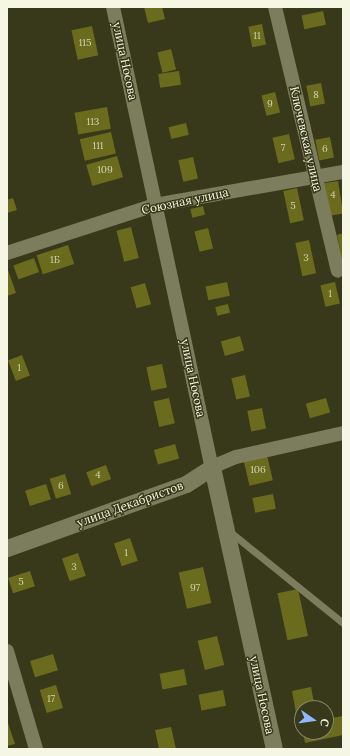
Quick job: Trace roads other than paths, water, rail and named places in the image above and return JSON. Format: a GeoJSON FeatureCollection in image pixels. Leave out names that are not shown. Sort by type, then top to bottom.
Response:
{"type":"FeatureCollection","features":[{"type":"Feature","properties":{"kind":"street","name":"улица Носова"},"geometry":{"type":"LineString","coordinates":[[113,7],[274,749]]}},
{"type":"Feature","properties":{"kind":"street","name":"Ключевская улица"},"geometry":{"type":"LineString","coordinates":[[275,7],[338,271]]}},
{"type":"Feature","properties":{"kind":"street","name":"Союзная улица"},"geometry":{"type":"LineString","coordinates":[[7,253],[155,205],[343,172]]}},
{"type":"Feature","properties":{"kind":"street","name":"улица Декабристов"},"geometry":{"type":"LineString","coordinates":[[7,548],[186,484],[212,467],[236,457],[343,433]]}},
{"type":"Feature","properties":{"kind":"street"},"geometry":{"type":"LineString","coordinates":[[7,650],[36,749]]}},
{"type":"Feature","properties":{"kind":"lane"},"geometry":{"type":"LineString","coordinates":[[225,528],[343,623]]}}]}
